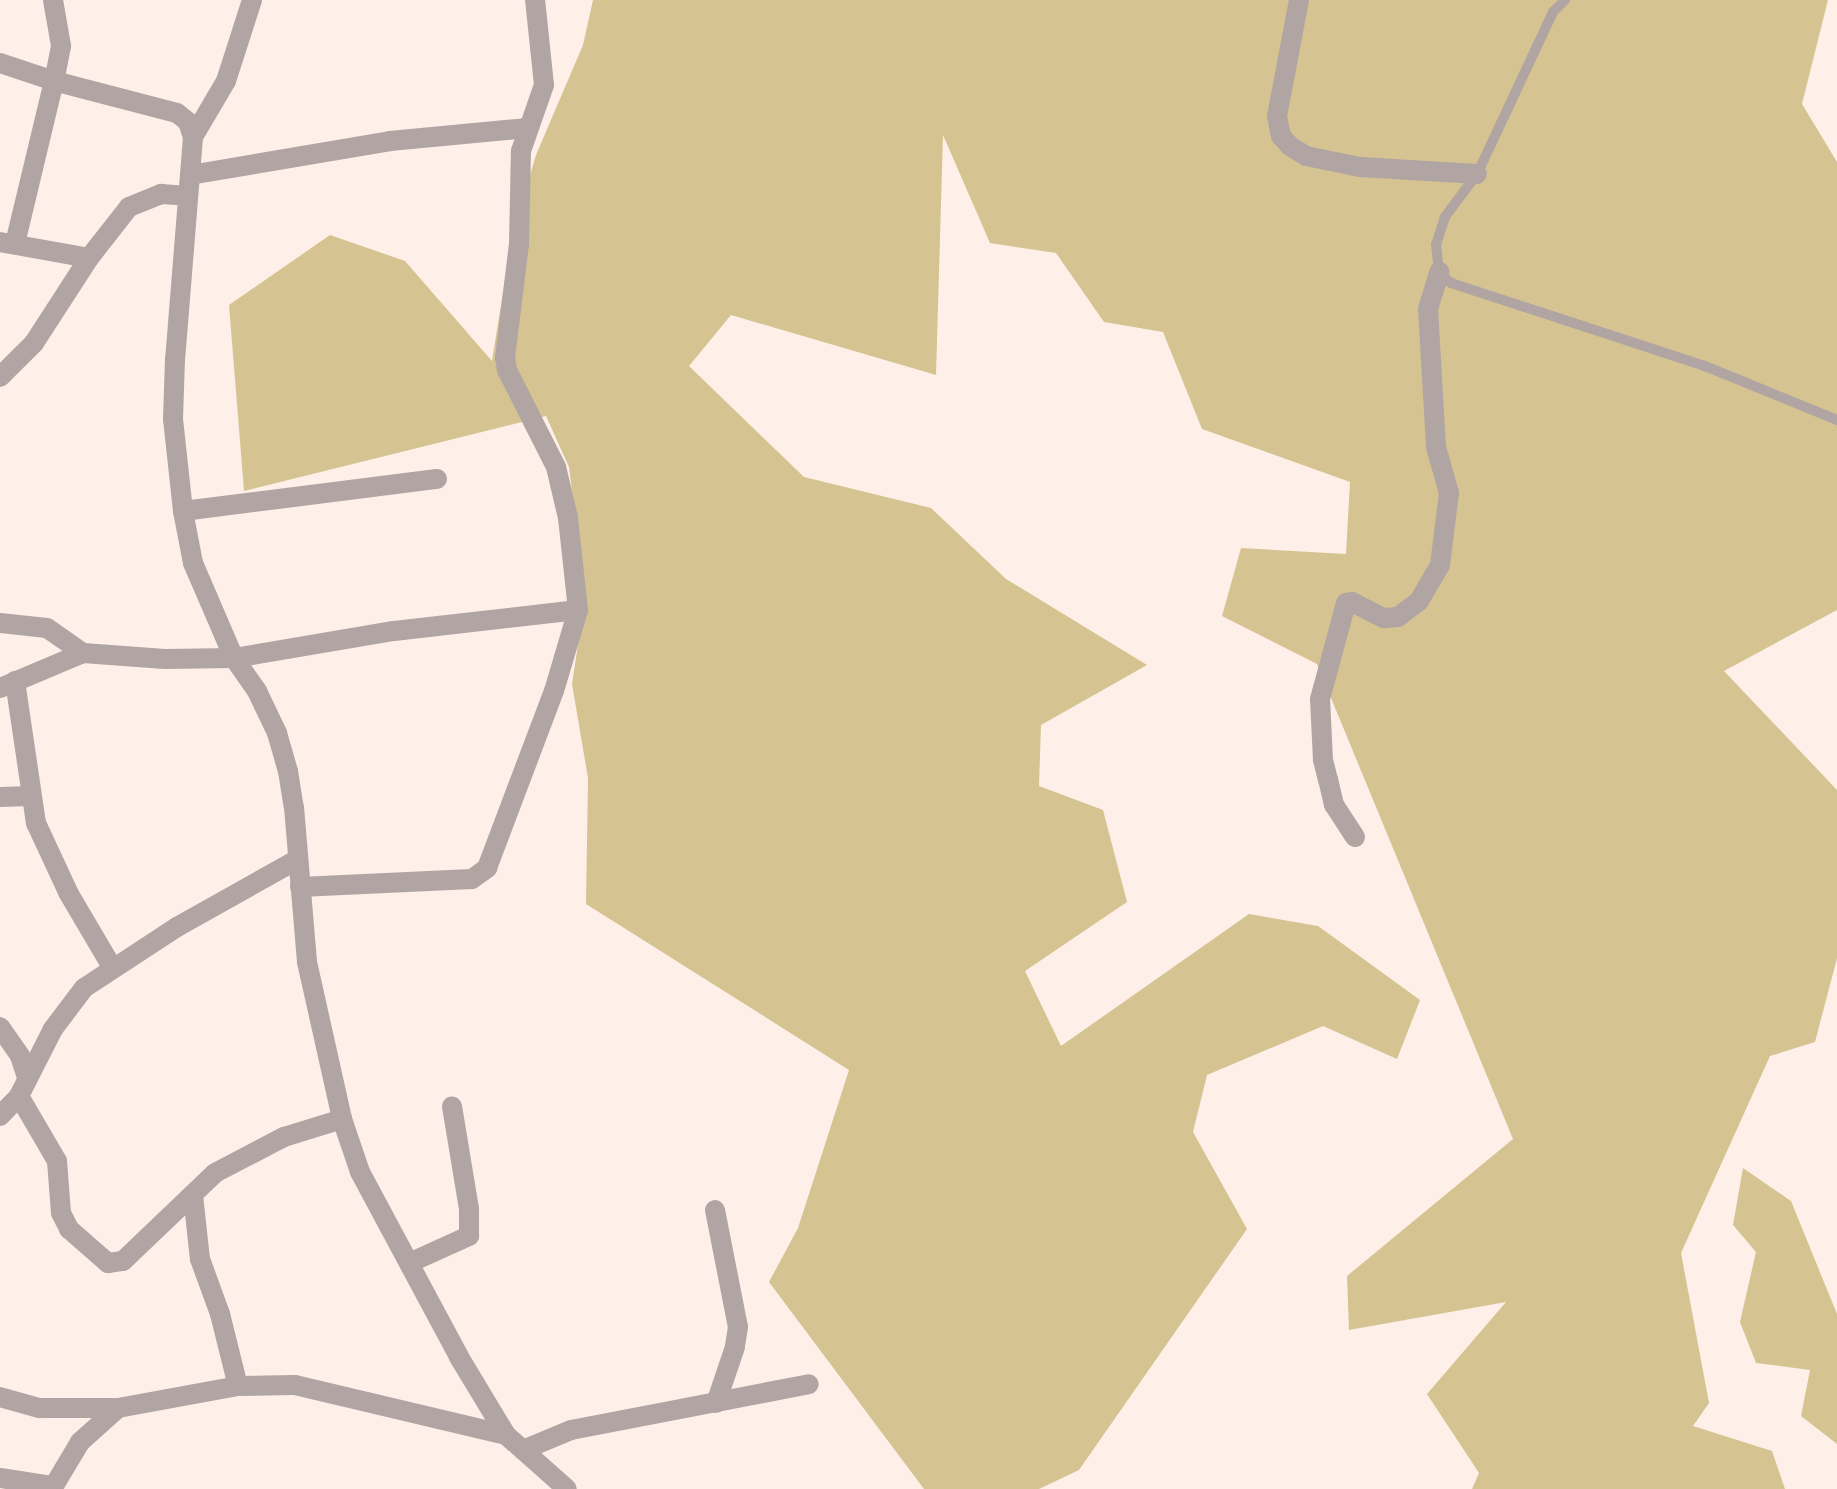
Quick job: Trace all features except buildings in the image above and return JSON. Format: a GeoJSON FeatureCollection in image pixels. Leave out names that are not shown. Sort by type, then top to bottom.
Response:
{"type":"FeatureCollection","features":[{"type":"Feature","properties":{"kind":"street"},"geometry":{"type":"LineString","coordinates":[[53,0],[61,46],[8,243],[89,258]]}},
{"type":"Feature","properties":{"kind":"street"},"geometry":{"type":"LineString","coordinates":[[193,137],[226,81],[252,0]]}},
{"type":"Feature","properties":{"kind":"street"},"geometry":{"type":"LineString","coordinates":[[300,887],[472,879],[487,868],[554,691],[578,610],[568,518],[556,467],[507,370],[505,358],[519,244],[521,151],[541,102],[544,85],[535,0]]}},
{"type":"Feature","properties":{"kind":"street"},"geometry":{"type":"LineString","coordinates":[[1299,0],[1277,116],[1281,136],[1290,146],[1306,156],[1360,167],[1477,174]]}},
{"type":"Feature","properties":{"kind":"street"},"geometry":{"type":"LineString","coordinates":[[0,63],[54,81],[177,113],[188,122],[193,137],[173,419],[183,511],[193,563],[234,658],[257,691],[277,733],[294,807],[307,962],[342,1119],[360,1172],[506,1435],[567,1489]]}},
{"type":"Feature","properties":{"kind":"street"},"geometry":{"type":"LineString","coordinates":[[190,175],[390,141],[528,128]]}},
{"type":"Feature","properties":{"kind":"street"},"geometry":{"type":"LineString","coordinates":[[0,377],[34,343],[89,258],[129,207],[161,194],[188,196]]}},
{"type":"Feature","properties":{"kind":"street"},"geometry":{"type":"LineString","coordinates":[[1355,837],[1334,805],[1323,760],[1320,699],[1346,603],[1352,602],[1384,618],[1398,617],[1419,601],[1440,565],[1449,493],[1436,447],[1428,309],[1439,272]]}},
{"type":"Feature","properties":{"kind":"street"},"geometry":{"type":"LineString","coordinates":[[183,511],[437,479]]}},
{"type":"Feature","properties":{"kind":"street"},"geometry":{"type":"LineString","coordinates":[[112,967],[48,851],[36,823],[26,743],[8,684],[83,653],[165,659],[234,658],[394,631],[578,610]]}},
{"type":"Feature","properties":{"kind":"street"},"geometry":{"type":"LineString","coordinates":[[0,623],[47,628],[83,653]]}},
{"type":"Feature","properties":{"kind":"street"},"geometry":{"type":"LineString","coordinates":[[0,797],[31,796]]}},
{"type":"Feature","properties":{"kind":"street"},"geometry":{"type":"LineString","coordinates":[[0,1116],[23,1087],[66,1009],[84,988],[112,967],[298,859]]}},
{"type":"Feature","properties":{"kind":"street"},"geometry":{"type":"LineString","coordinates":[[0,1027],[20,1056],[23,1087],[57,1161],[61,1213],[69,1229],[108,1263],[123,1261],[215,1173],[240,1163],[262,1147],[342,1119]]}},
{"type":"Feature","properties":{"kind":"street"},"geometry":{"type":"LineString","coordinates":[[409,1263],[469,1236],[469,1209],[452,1106]]}},
{"type":"Feature","properties":{"kind":"street"},"geometry":{"type":"LineString","coordinates":[[193,1195],[200,1259],[220,1314],[238,1386]]}},
{"type":"Feature","properties":{"kind":"street"},"geometry":{"type":"LineString","coordinates":[[715,1210],[738,1327],[735,1347],[716,1403]]}},
{"type":"Feature","properties":{"kind":"street"},"geometry":{"type":"LineString","coordinates":[[523,1450],[571,1430],[809,1384]]}},
{"type":"Feature","properties":{"kind":"street"},"geometry":{"type":"LineString","coordinates":[[0,1397],[39,1408],[118,1408],[238,1386],[295,1385],[506,1435]]}},
{"type":"Feature","properties":{"kind":"street"},"geometry":{"type":"LineString","coordinates":[[0,1478],[52,1488],[80,1442],[118,1408]]}},
{"type":"Feature","properties":{"kind":"lane"},"geometry":{"type":"LineString","coordinates":[[1565,0],[1553,12],[1477,174],[1455,201],[1438,233],[1439,272],[1451,283],[1705,366],[1837,420]]}},
{"type":"Feature","properties":{"kind":"shaded area"},"geometry":{"type":"Polygon","coordinates":[[[593,0],[1828,0],[1802,104],[1837,162],[1837,610],[1724,671],[1837,790],[1837,958],[1815,1042],[1770,1056],[1681,1253],[1709,1403],[1693,1426],[1772,1451],[1785,1489],[1472,1489],[1479,1473],[1427,1394],[1506,1302],[1349,1330],[1347,1276],[1513,1139],[1317,664],[1222,616],[1241,548],[1346,554],[1350,482],[1202,429],[1163,332],[1104,322],[1056,253],[990,243],[943,135],[936,375],[731,315],[689,366],[804,477],[931,508],[1006,579],[1147,665],[1041,725],[1039,786],[1103,810],[1127,902],[1025,971],[1061,1046],[1249,914],[1318,926],[1420,1000],[1397,1059],[1323,1026],[1207,1075],[1193,1132],[1247,1229],[1079,1470],[1039,1489],[924,1489],[769,1282],[798,1228],[849,1070],[586,904],[588,778],[572,684],[585,599],[569,467],[546,416],[244,491],[229,305],[330,235],[405,261],[492,361],[512,236],[536,155],[583,45],[593,0]]]}},
{"type":"Feature","properties":{"kind":"shaded area"},"geometry":{"type":"Polygon","coordinates":[[[1743,1168],[1791,1201],[1837,1314],[1837,1444],[1801,1416],[1810,1370],[1756,1363],[1740,1322],[1756,1252],[1733,1225],[1743,1168]]]}}]}
